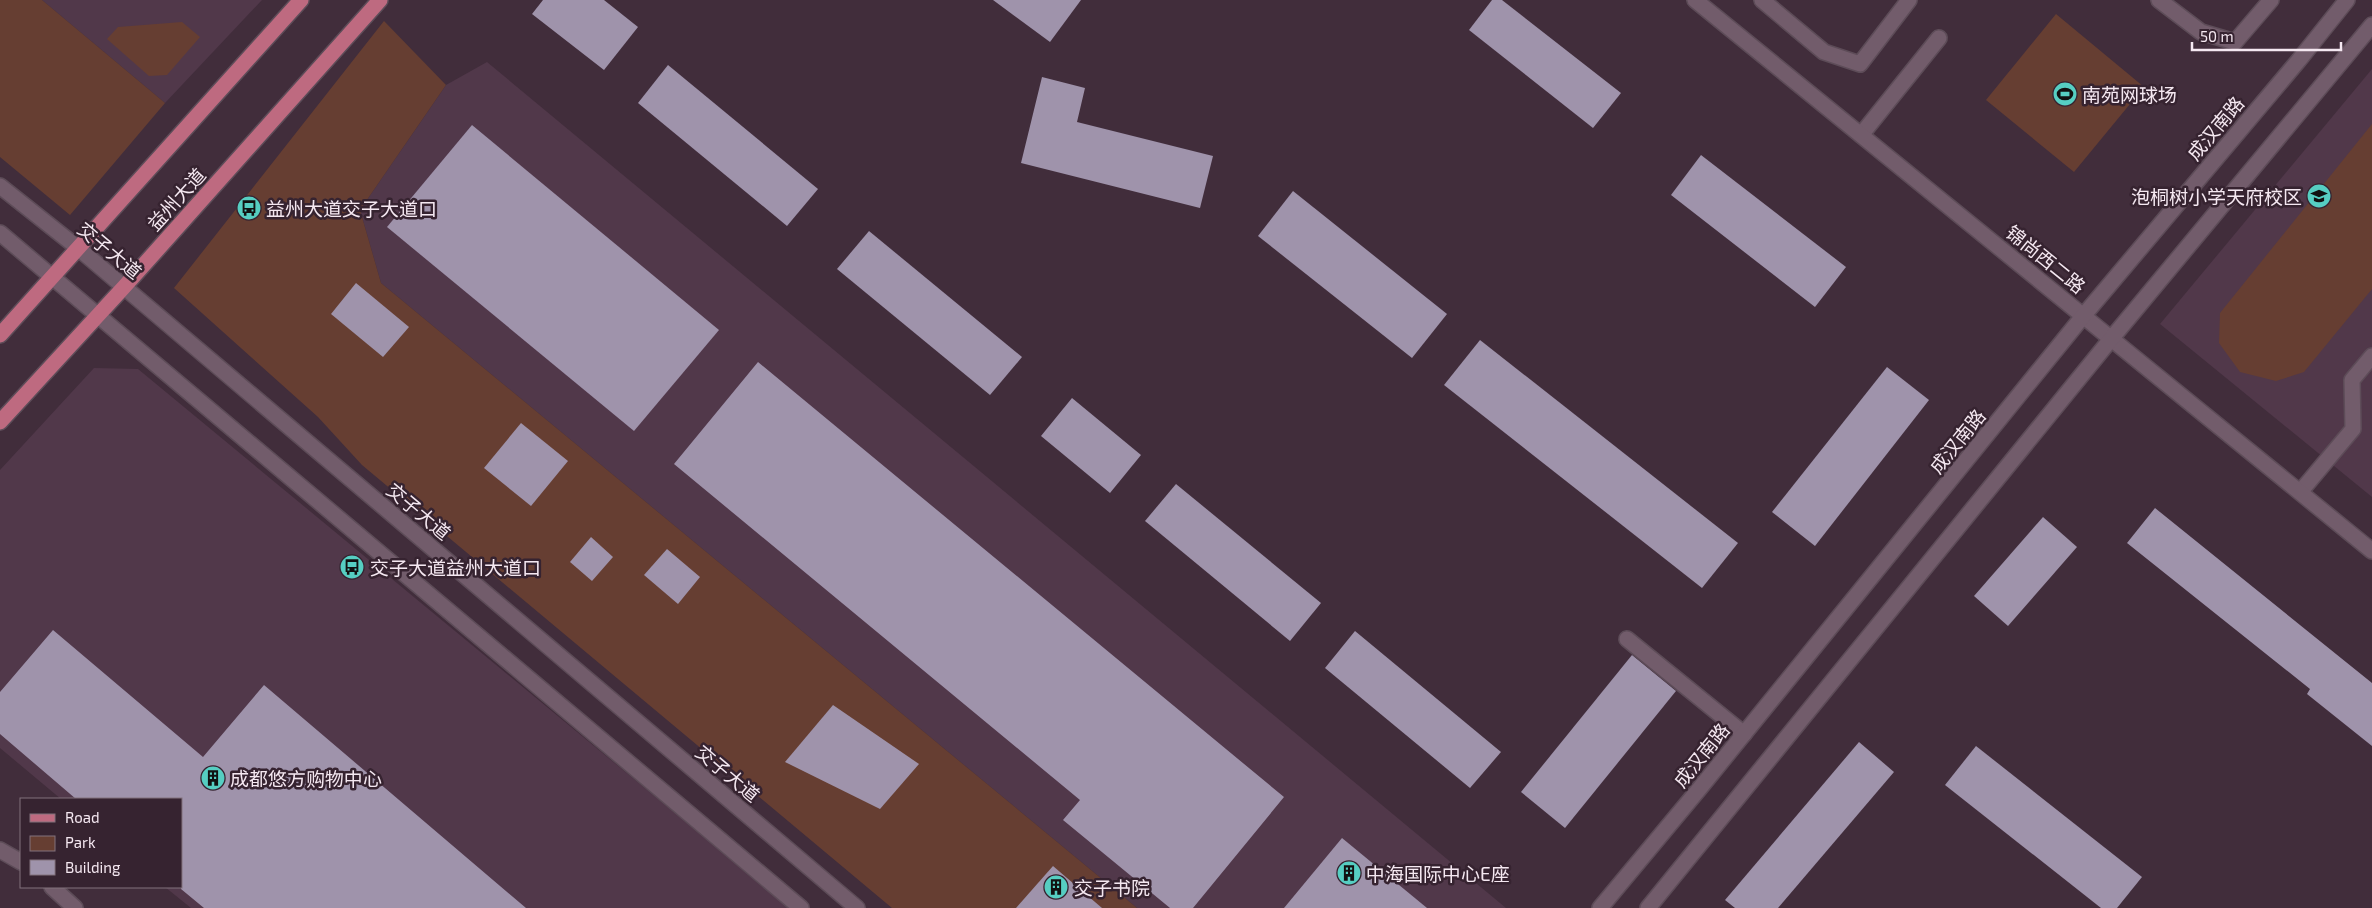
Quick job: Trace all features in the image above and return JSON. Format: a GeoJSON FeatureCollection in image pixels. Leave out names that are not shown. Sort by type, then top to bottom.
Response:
{"type":"FeatureCollection","features":[{"type":"Feature","properties":{"kind":"main road"},"geometry":{"type":"LineString","coordinates":[[0,335],[301,0]]}},
{"type":"Feature","properties":{"kind":"main road","name":"益州大道"},"geometry":{"type":"LineString","coordinates":[[0,422],[124,287],[380,0]]}},
{"type":"Feature","properties":{"kind":"main road","name":"锦尚西二路"},"geometry":{"type":"LineString","coordinates":[[1694,0],[2301,491],[2372,551]]}},
{"type":"Feature","properties":{"kind":"main road"},"geometry":{"type":"LineString","coordinates":[[1762,0],[1824,52],[1860,64],[1909,0]]}},
{"type":"Feature","properties":{"kind":"main road"},"geometry":{"type":"LineString","coordinates":[[2159,0],[2201,32],[2235,42],[2271,0]]}},
{"type":"Feature","properties":{"kind":"main road","name":"成汉南路"},"geometry":{"type":"LineString","coordinates":[[1600,908],[1744,734],[2084,315],[2299,60],[2347,0]]}},
{"type":"Feature","properties":{"kind":"main road"},"geometry":{"type":"LineString","coordinates":[[1648,908],[2111,339],[2369,35]]}},
{"type":"Feature","properties":{"kind":"main road"},"geometry":{"type":"LineString","coordinates":[[1861,135],[1939,38]]}},
{"type":"Feature","properties":{"kind":"main road","name":"交子大道"},"geometry":{"type":"LineString","coordinates":[[0,186],[78,248],[857,908]]}},
{"type":"Feature","properties":{"kind":"main road"},"geometry":{"type":"LineString","coordinates":[[0,233],[801,908]]}},
{"type":"Feature","properties":{"kind":"main road"},"geometry":{"type":"LineString","coordinates":[[2301,491],[2353,429],[2352,380],[2372,356]]}},
{"type":"Feature","properties":{"kind":"main road"},"geometry":{"type":"LineString","coordinates":[[1626,639],[1744,734]]}},
{"type":"Feature","properties":{"kind":"main road"},"geometry":{"type":"LineString","coordinates":[[0,850],[20,861]]}},
{"type":"Feature","properties":{"kind":"main road"},"geometry":{"type":"LineString","coordinates":[[53,888],[75,908]]}},
{"type":"Feature","properties":{"kind":"shaded area"},"geometry":{"type":"Polygon","coordinates":[[[42,0],[262,0],[165,103],[42,0]]]}},
{"type":"Feature","properties":{"kind":"shaded area"},"geometry":{"type":"Polygon","coordinates":[[[487,62],[1506,908],[1137,908],[381,283],[360,210],[446,85],[487,62]]]}},
{"type":"Feature","properties":{"kind":"shaded area","name":"泡桐树小学天府校区"},"geometry":{"type":"Polygon","coordinates":[[[2372,69],[2372,497],[2160,324],[2372,69]]]}},
{"type":"Feature","properties":{"kind":"shaded area"},"geometry":{"type":"Polygon","coordinates":[[[94,368],[138,369],[790,908],[191,908],[166,888],[182,888],[182,798],[60,798],[0,748],[0,470],[94,368]]]}},
{"type":"Feature","properties":{"kind":"green space"},"geometry":{"type":"Polygon","coordinates":[[[0,0],[42,0],[165,103],[70,215],[0,157],[0,0]]]}},
{"type":"Feature","properties":{"kind":"green space","name":"南苑网球场"},"geometry":{"type":"Polygon","coordinates":[[[2056,14],[2144,87],[2074,172],[1986,100],[2056,14]]]}},
{"type":"Feature","properties":{"kind":"green space"},"geometry":{"type":"Polygon","coordinates":[[[384,21],[446,85],[360,210],[381,283],[1137,908],[892,908],[362,465],[318,417],[174,288],[384,21]]]}},
{"type":"Feature","properties":{"kind":"green space"},"geometry":{"type":"Polygon","coordinates":[[[182,22],[200,37],[167,75],[149,76],[107,39],[118,27],[182,22]]]}},
{"type":"Feature","properties":{"kind":"green space"},"geometry":{"type":"Polygon","coordinates":[[[2372,124],[2372,289],[2304,372],[2276,381],[2240,372],[2219,343],[2220,313],[2372,124]]]}},
{"type":"Feature","properties":{"kind":"building"},"geometry":{"type":"Polygon","coordinates":[[[543,0],[604,0],[638,27],[604,70],[532,14],[543,0]]]}},
{"type":"Feature","properties":{"kind":"building"},"geometry":{"type":"Polygon","coordinates":[[[993,0],[1081,0],[1050,42],[993,0]]]}},
{"type":"Feature","properties":{"kind":"building"},"geometry":{"type":"Polygon","coordinates":[[[1492,0],[1502,0],[1621,93],[1593,128],[1469,30],[1492,0]]]}},
{"type":"Feature","properties":{"kind":"building"},"geometry":{"type":"Polygon","coordinates":[[[668,65],[818,189],[787,226],[638,103],[668,65]]]}},
{"type":"Feature","properties":{"kind":"building"},"geometry":{"type":"Polygon","coordinates":[[[1042,77],[1085,88],[1077,122],[1213,156],[1200,208],[1021,163],[1042,77]]]}},
{"type":"Feature","properties":{"kind":"building"},"geometry":{"type":"Polygon","coordinates":[[[472,125],[719,330],[634,431],[387,227],[472,125]]]}},
{"type":"Feature","properties":{"kind":"building"},"geometry":{"type":"Polygon","coordinates":[[[1701,155],[1846,267],[1815,307],[1671,195],[1701,155]]]}},
{"type":"Feature","properties":{"kind":"building"},"geometry":{"type":"Polygon","coordinates":[[[1293,191],[1447,314],[1412,358],[1258,236],[1293,191]]]}},
{"type":"Feature","properties":{"kind":"building"},"geometry":{"type":"Polygon","coordinates":[[[869,231],[1022,357],[990,395],[837,269],[869,231]]]}},
{"type":"Feature","properties":{"kind":"building"},"geometry":{"type":"Polygon","coordinates":[[[356,283],[409,327],[383,357],[331,314],[356,283]]]}},
{"type":"Feature","properties":{"kind":"building"},"geometry":{"type":"Polygon","coordinates":[[[1480,340],[1738,543],[1702,588],[1444,385],[1480,340]]]}},
{"type":"Feature","properties":{"kind":"building"},"geometry":{"type":"Polygon","coordinates":[[[758,362],[1284,797],[1193,908],[1170,908],[1063,820],[1080,800],[674,464],[758,362]]]}},
{"type":"Feature","properties":{"kind":"building"},"geometry":{"type":"Polygon","coordinates":[[[1887,367],[1929,400],[1815,546],[1772,512],[1887,367]]]}},
{"type":"Feature","properties":{"kind":"building"},"geometry":{"type":"Polygon","coordinates":[[[1072,398],[1141,455],[1110,493],[1041,436],[1072,398]]]}},
{"type":"Feature","properties":{"kind":"building"},"geometry":{"type":"Polygon","coordinates":[[[521,423],[568,461],[531,506],[484,468],[521,423]]]}},
{"type":"Feature","properties":{"kind":"building"},"geometry":{"type":"Polygon","coordinates":[[[1176,484],[1321,603],[1290,641],[1145,521],[1176,484]]]}},
{"type":"Feature","properties":{"kind":"building"},"geometry":{"type":"Polygon","coordinates":[[[2155,508],[2372,683],[2372,746],[2307,694],[2310,689],[2127,543],[2155,508]]]}},
{"type":"Feature","properties":{"kind":"building"},"geometry":{"type":"Polygon","coordinates":[[[2043,517],[2077,547],[2008,626],[1974,596],[2043,517]]]}},
{"type":"Feature","properties":{"kind":"building"},"geometry":{"type":"Polygon","coordinates":[[[591,537],[613,557],[592,581],[570,562],[591,537]]]}},
{"type":"Feature","properties":{"kind":"building"},"geometry":{"type":"Polygon","coordinates":[[[667,549],[700,577],[678,604],[644,575],[667,549]]]}},
{"type":"Feature","properties":{"kind":"building","name":"成都悠方购物中心"},"geometry":{"type":"Polygon","coordinates":[[[53,630],[203,757],[264,685],[526,908],[204,908],[181,889],[182,798],[75,798],[0,734],[0,692],[53,630]]]}},
{"type":"Feature","properties":{"kind":"building"},"geometry":{"type":"Polygon","coordinates":[[[1355,631],[1501,752],[1470,788],[1325,668],[1355,631]]]}},
{"type":"Feature","properties":{"kind":"building"},"geometry":{"type":"Polygon","coordinates":[[[1632,655],[1676,691],[1565,828],[1521,792],[1632,655]]]}},
{"type":"Feature","properties":{"kind":"building"},"geometry":{"type":"Polygon","coordinates":[[[833,705],[919,764],[880,809],[785,762],[833,705]]]}},
{"type":"Feature","properties":{"kind":"building"},"geometry":{"type":"Polygon","coordinates":[[[1859,742],[1894,772],[1778,908],[1735,908],[1725,900],[1859,742]]]}},
{"type":"Feature","properties":{"kind":"building"},"geometry":{"type":"Polygon","coordinates":[[[1976,746],[2142,877],[2117,908],[2101,908],[1945,785],[1976,746]]]}},
{"type":"Feature","properties":{"kind":"building","name":"中海国际中心E座"},"geometry":{"type":"Polygon","coordinates":[[[1342,838],[1427,908],[1284,908],[1342,838]]]}},
{"type":"Feature","properties":{"kind":"building","name":"交子书院"},"geometry":{"type":"Polygon","coordinates":[[[1053,866],[1102,908],[1016,908],[1053,866]]]}},
{"type":"Feature","properties":{"kind":"place","name":"南苑网球场"},"geometry":{"type":"Point","coordinates":[2065,94]}},
{"type":"Feature","properties":{"kind":"place","name":"泡桐树小学天府校区"},"geometry":{"type":"Point","coordinates":[2319,196]}},
{"type":"Feature","properties":{"kind":"place","name":"益州大道交子大道口"},"geometry":{"type":"Point","coordinates":[249,208]}},
{"type":"Feature","properties":{"kind":"place","name":"交子大道益州大道口"},"geometry":{"type":"Point","coordinates":[352,567]}},
{"type":"Feature","properties":{"kind":"place","name":"成都悠方购物中心"},"geometry":{"type":"Point","coordinates":[213,778]}},
{"type":"Feature","properties":{"kind":"place","name":"中海国际中心E座"},"geometry":{"type":"Point","coordinates":[1349,873]}},
{"type":"Feature","properties":{"kind":"place","name":"交子书院"},"geometry":{"type":"Point","coordinates":[1056,887]}}]}
